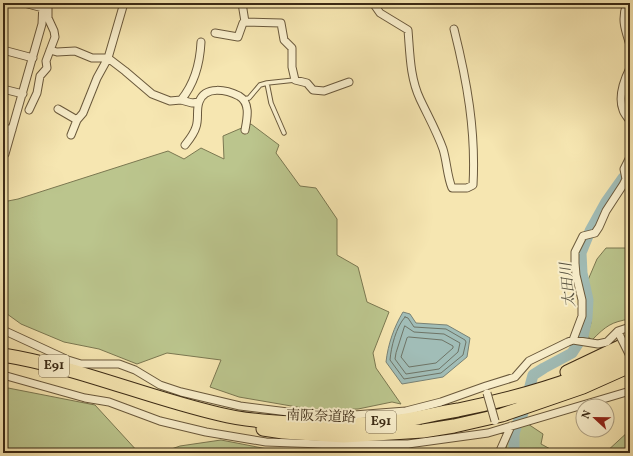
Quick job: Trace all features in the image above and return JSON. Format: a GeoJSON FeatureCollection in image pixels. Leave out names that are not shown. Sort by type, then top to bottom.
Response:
{"type":"FeatureCollection","features":[{"type":"Feature","properties":{"kind":"highway"},"geometry":{"type":"LineString","coordinates":[[471,407],[575,369],[623,337]]}},
{"type":"Feature","properties":{"kind":"highway","name":"南阪奈道路"},"geometry":{"type":"LineString","coordinates":[[3,355],[17,357],[92,376],[220,420],[236,424],[283,432],[344,436],[423,431],[498,418],[583,387],[630,366]]}},
{"type":"Feature","properties":{"kind":"highway","name":"南阪奈道路"},"geometry":{"type":"LineString","coordinates":[[126,387],[220,414],[263,421],[316,424],[354,424],[400,421],[506,400],[588,373],[630,355]]}},
{"type":"Feature","properties":{"kind":"highway"},"geometry":{"type":"LineString","coordinates":[[498,418],[543,407],[630,376]]}},
{"type":"Feature","properties":{"kind":"street"},"geometry":{"type":"LineString","coordinates":[[24,3],[45,5]]}},
{"type":"Feature","properties":{"kind":"street"},"geometry":{"type":"LineString","coordinates":[[71,135],[77,120],[83,113],[97,78],[108,58],[124,3]]}},
{"type":"Feature","properties":{"kind":"street"},"geometry":{"type":"LineString","coordinates":[[242,3],[245,22]]}},
{"type":"Feature","properties":{"kind":"street"},"geometry":{"type":"LineString","coordinates":[[373,3],[375,8],[380,13],[408,30],[410,61],[414,82],[443,150],[452,188],[467,188],[473,185],[473,125],[464,69],[454,29]]}},
{"type":"Feature","properties":{"kind":"street"},"geometry":{"type":"LineString","coordinates":[[627,3],[623,14],[624,27],[630,45]]}},
{"type":"Feature","properties":{"kind":"street"},"geometry":{"type":"LineString","coordinates":[[28,110],[36,93],[40,76],[47,68],[46,61],[55,37],[45,5]]}},
{"type":"Feature","properties":{"kind":"street"},"geometry":{"type":"LineString","coordinates":[[3,153],[5,154],[23,94],[42,24],[45,5]]}},
{"type":"Feature","properties":{"kind":"street"},"geometry":{"type":"LineString","coordinates":[[216,33],[238,37],[242,23],[245,22],[281,23],[284,40],[292,48],[292,67],[295,80],[307,83],[313,90],[324,91],[349,82]]}},
{"type":"Feature","properties":{"kind":"street"},"geometry":{"type":"LineString","coordinates":[[181,100],[187,93],[195,77],[199,64],[201,42]]}},
{"type":"Feature","properties":{"kind":"street"},"geometry":{"type":"LineString","coordinates":[[3,50],[33,58]]}},
{"type":"Feature","properties":{"kind":"street"},"geometry":{"type":"LineString","coordinates":[[50,50],[57,52],[75,51],[92,58],[108,58],[152,94],[170,102],[181,100],[192,103],[199,102],[209,92],[223,90],[231,92],[244,99],[247,107],[244,130]]}},
{"type":"Feature","properties":{"kind":"street"},"geometry":{"type":"LineString","coordinates":[[630,68],[625,80],[622,94],[622,110],[630,121]]}},
{"type":"Feature","properties":{"kind":"street"},"geometry":{"type":"LineString","coordinates":[[3,89],[23,94]]}},
{"type":"Feature","properties":{"kind":"street"},"geometry":{"type":"LineString","coordinates":[[185,145],[196,127],[199,102]]}},
{"type":"Feature","properties":{"kind":"street"},"geometry":{"type":"LineString","coordinates":[[58,110],[77,120]]}},
{"type":"Feature","properties":{"kind":"street"},"geometry":{"type":"LineString","coordinates":[[3,128],[12,130]]}},
{"type":"Feature","properties":{"kind":"street"},"geometry":{"type":"LineString","coordinates":[[573,340],[582,316],[582,300],[576,275],[575,252],[583,236],[595,233],[599,227],[606,211],[626,179],[624,169],[630,157]]}},
{"type":"Feature","properties":{"kind":"street"},"geometry":{"type":"LineString","coordinates":[[3,330],[68,360],[81,364],[119,364],[135,370],[160,385],[181,392],[240,406],[328,418],[406,411],[487,389],[515,377],[529,361],[573,340],[598,344],[607,342],[623,337],[630,327]]}},
{"type":"Feature","properties":{"kind":"street"},"geometry":{"type":"LineString","coordinates":[[623,337],[630,355]]}},
{"type":"Feature","properties":{"kind":"street"},"geometry":{"type":"LineString","coordinates":[[3,375],[85,398],[109,402],[172,424],[206,432],[266,442],[322,444],[408,444],[488,433],[497,429],[630,391]]}},
{"type":"Feature","properties":{"kind":"street"},"geometry":{"type":"LineString","coordinates":[[487,389],[498,418],[497,429]]}},
{"type":"Feature","properties":{"kind":"street"},"geometry":{"type":"LineString","coordinates":[[499,453],[511,426]]}},
{"type":"Feature","properties":{"kind":"lane"},"geometry":{"type":"LineString","coordinates":[[244,99],[248,98],[260,85],[295,80]]}},
{"type":"Feature","properties":{"kind":"lane"},"geometry":{"type":"LineString","coordinates":[[267,83],[271,103],[284,133]]}},
{"type":"Feature","properties":{"kind":"green space"},"geometry":{"type":"Polygon","coordinates":[[[251,124],[279,145],[276,153],[300,186],[316,188],[337,219],[337,255],[358,267],[367,302],[389,312],[373,353],[376,368],[401,404],[392,402],[358,409],[328,410],[303,408],[239,397],[210,387],[221,360],[167,353],[137,364],[99,349],[64,342],[21,324],[3,311],[3,202],[18,199],[168,151],[184,159],[201,148],[224,159],[223,136],[251,124]]]}},
{"type":"Feature","properties":{"kind":"green space"},"geometry":{"type":"Polygon","coordinates":[[[606,248],[630,248],[630,319],[609,325],[592,340],[587,336],[591,323],[588,280],[597,259],[606,248]]]}},
{"type":"Feature","properties":{"kind":"green space"},"geometry":{"type":"Polygon","coordinates":[[[3,387],[95,405],[139,453],[3,453],[3,387]]]}},
{"type":"Feature","properties":{"kind":"green space"},"geometry":{"type":"Polygon","coordinates":[[[528,424],[543,434],[541,444],[554,451],[552,453],[476,453],[480,449],[491,449],[505,452],[510,430],[528,424]]]}},
{"type":"Feature","properties":{"kind":"green space"},"geometry":{"type":"Polygon","coordinates":[[[630,430],[630,453],[605,453],[630,430]]]}},
{"type":"Feature","properties":{"kind":"green space"},"geometry":{"type":"Polygon","coordinates":[[[221,440],[283,453],[160,453],[180,446],[221,440]]]}},
{"type":"Feature","properties":{"kind":"green space"},"geometry":{"type":"Polygon","coordinates":[[[387,447],[382,453],[330,453],[387,447]]]}},
{"type":"Feature","properties":{"kind":"water"},"geometry":{"type":"Polygon","coordinates":[[[403,312],[410,314],[416,323],[447,325],[470,338],[467,357],[443,377],[402,384],[386,362],[392,336],[403,312]]]}},
{"type":"Feature","properties":{"kind":"waterway","name":"太田川"},"geometry":{"type":"LineString","coordinates":[[514,453],[514,434],[517,424],[522,416],[533,375],[572,353],[583,336],[587,318],[588,300],[582,273],[581,253],[590,231],[606,202],[623,178],[630,172]]}}]}
